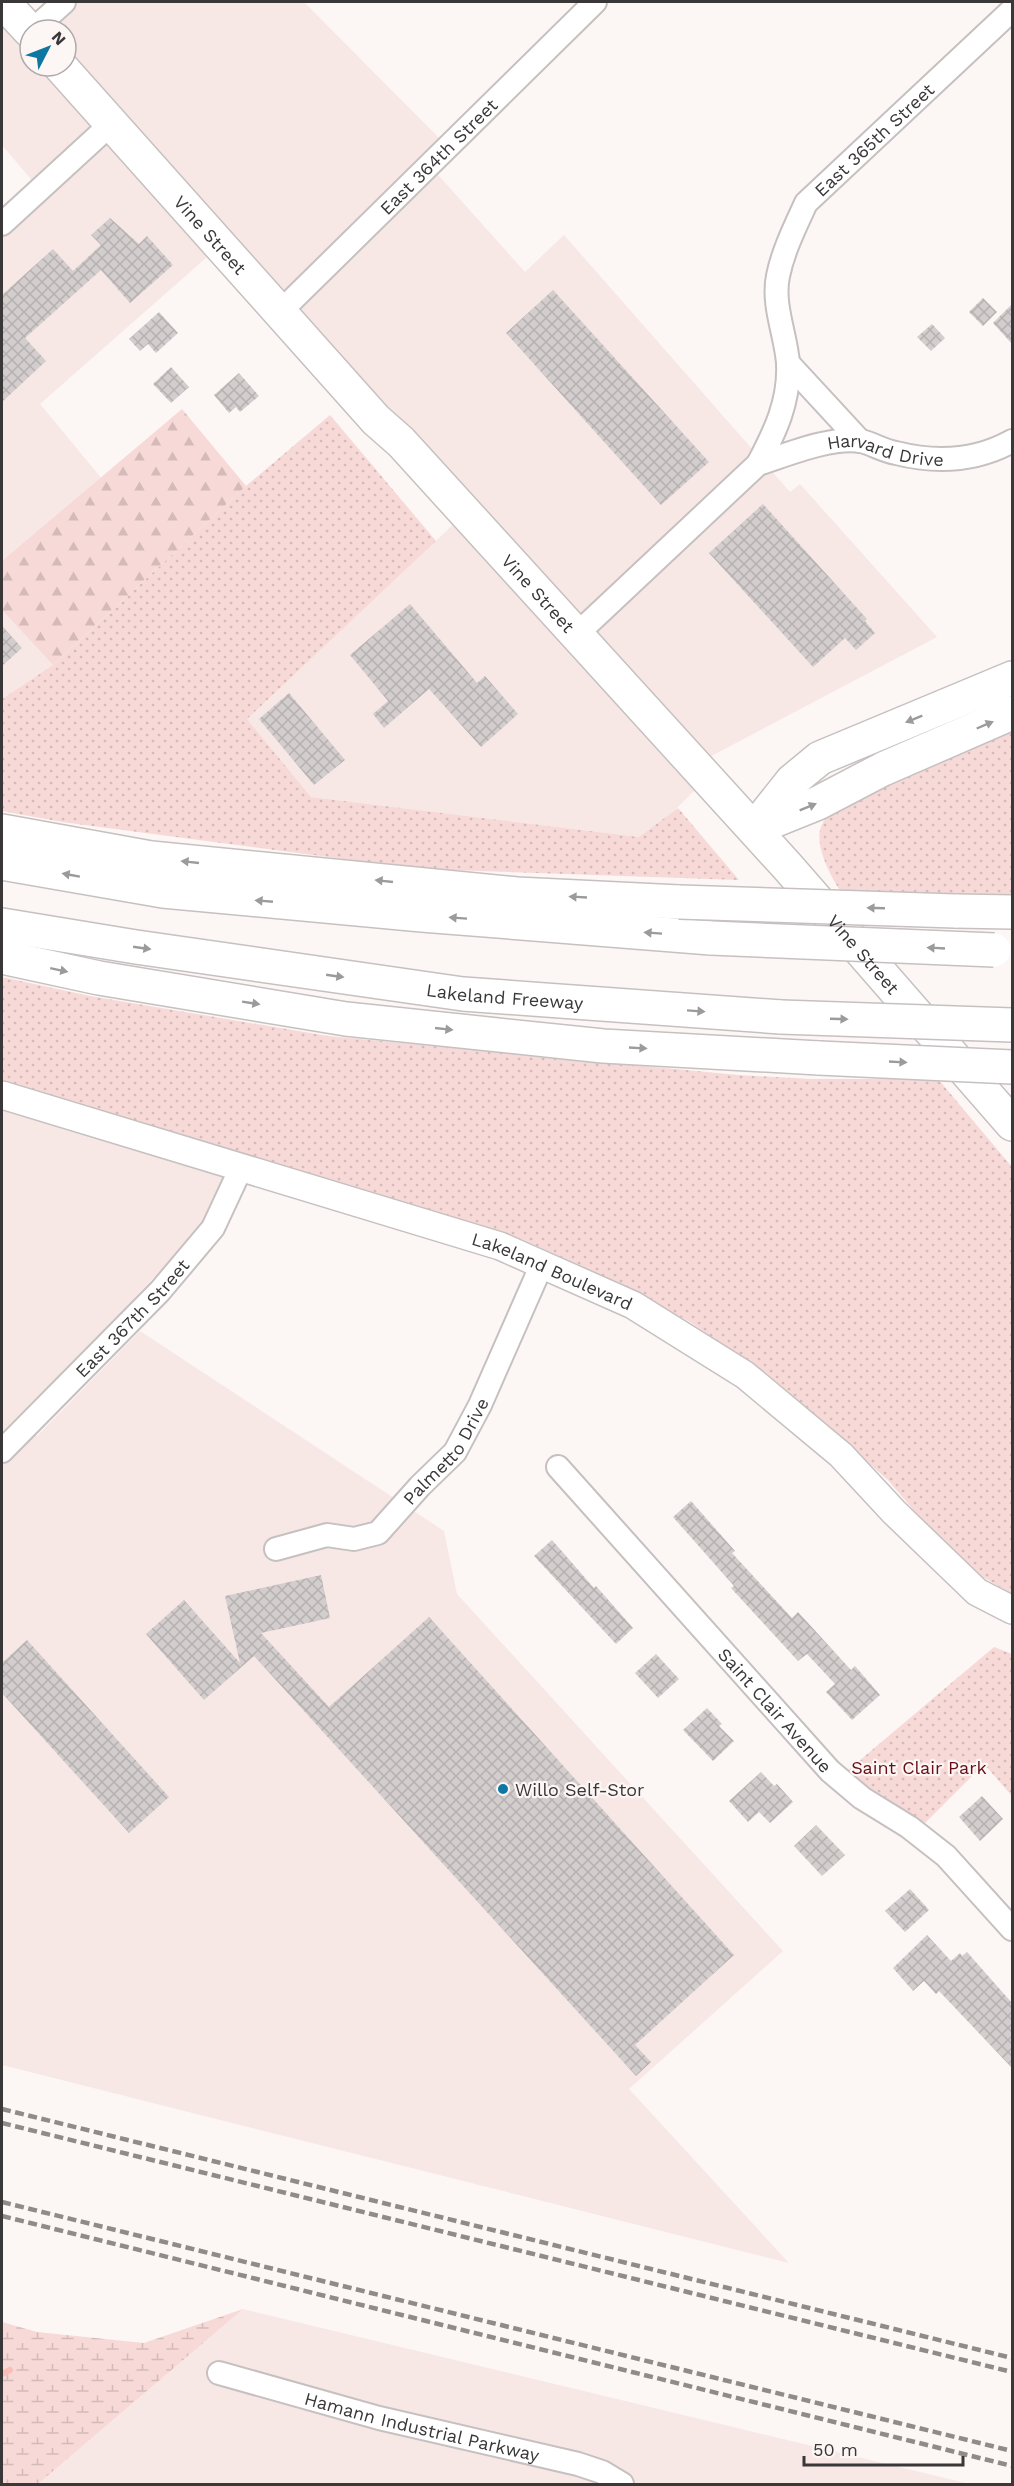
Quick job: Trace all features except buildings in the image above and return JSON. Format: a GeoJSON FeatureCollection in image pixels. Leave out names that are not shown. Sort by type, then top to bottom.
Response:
{"type":"FeatureCollection","features":[{"type":"Feature","properties":{"kind":"main road"},"geometry":{"type":"LineString","coordinates":[[3,2],[18,18]]}},
{"type":"Feature","properties":{"kind":"main road","name":"Vine Street"},"geometry":{"type":"LineString","coordinates":[[71,78],[376,420],[401,442],[754,829],[1012,1124]]}},
{"type":"Feature","properties":{"kind":"main road"},"geometry":{"type":"LineString","coordinates":[[754,829],[792,781],[820,758],[1012,678]]}},
{"type":"Feature","properties":{"kind":"main road"},"geometry":{"type":"LineString","coordinates":[[754,829],[818,803],[883,769],[1012,713]]}},
{"type":"Feature","properties":{"kind":"main road"},"geometry":{"type":"LineString","coordinates":[[2,831],[152,858],[518,894],[679,902],[1012,912]]}},
{"type":"Feature","properties":{"kind":"main road"},"geometry":{"type":"LineString","coordinates":[[2,863],[163,891],[422,915],[711,938],[1003,951]]}},
{"type":"Feature","properties":{"kind":"main road","name":"Lakeland Freeway"},"geometry":{"type":"LineString","coordinates":[[2,925],[148,949],[463,994],[781,1017],[1012,1025]]}},
{"type":"Feature","properties":{"kind":"main road"},"geometry":{"type":"LineString","coordinates":[[2,957],[99,978],[346,1019],[603,1046],[819,1059],[1012,1067]]}},
{"type":"Feature","properties":{"kind":"street"},"geometry":{"type":"LineString","coordinates":[[46,18],[64,2]]}},
{"type":"Feature","properties":{"kind":"street","name":"East 364th Street"},"geometry":{"type":"LineString","coordinates":[[280,312],[595,2]]}},
{"type":"Feature","properties":{"kind":"street","name":"East 365th Street"},"geometry":{"type":"LineString","coordinates":[[576,635],[758,464],[775,433],[787,398],[788,363],[779,315],[777,278],[788,243],[806,203],[1012,10]]}},
{"type":"Feature","properties":{"kind":"street"},"geometry":{"type":"LineString","coordinates":[[2,224],[111,124]]}},
{"type":"Feature","properties":{"kind":"street"},"geometry":{"type":"LineString","coordinates":[[788,363],[860,441]]}},
{"type":"Feature","properties":{"kind":"street","name":"Harvard Drive"},"geometry":{"type":"LineString","coordinates":[[758,464],[821,444],[860,441],[895,453],[927,459],[966,459],[1000,448],[1012,441]]}},
{"type":"Feature","properties":{"kind":"street","name":"Lakeland Boulevard"},"geometry":{"type":"LineString","coordinates":[[2,1095],[500,1246],[633,1305],[745,1375],[841,1455],[894,1512],[976,1592],[1012,1610]]}},
{"type":"Feature","properties":{"kind":"street","name":"East 367th Street"},"geometry":{"type":"LineString","coordinates":[[2,1451],[160,1292],[213,1228],[242,1168]]}},
{"type":"Feature","properties":{"kind":"street","name":"Palmetto Drive"},"geometry":{"type":"LineString","coordinates":[[276,1550],[327,1535],[354,1539],[378,1533],[420,1486],[455,1452],[480,1405],[542,1264]]}},
{"type":"Feature","properties":{"kind":"street","name":"Saint Clair Avenue"},"geometry":{"type":"LineString","coordinates":[[558,1467],[830,1771],[862,1798],[909,1827],[946,1856],[1012,1929]]}},
{"type":"Feature","properties":{"kind":"street","name":"Hamann Industrial Parkway"},"geometry":{"type":"LineString","coordinates":[[219,2373],[380,2418],[579,2464],[602,2472],[622,2484]]}},
{"type":"Feature","properties":{"kind":"shaded area"},"geometry":{"type":"Polygon","coordinates":[[[72,2],[304,2],[444,143],[281,304],[78,76],[78,18],[53,18],[72,2]]]}},
{"type":"Feature","properties":{"kind":"shaded area"},"geometry":{"type":"Polygon","coordinates":[[[2,9],[18,27],[18,78],[63,78],[104,124],[35,184],[2,145],[2,9]]]}},
{"type":"Feature","properties":{"kind":"shaded area"},"geometry":{"type":"Polygon","coordinates":[[[110,132],[215,250],[40,404],[102,479],[2,561],[2,231],[110,132]]]}},
{"type":"Feature","properties":{"kind":"shaded area"},"geometry":{"type":"Polygon","coordinates":[[[432,168],[525,272],[564,235],[790,492],[800,484],[937,637],[702,761],[289,310],[432,168]]]}},
{"type":"Feature","properties":{"kind":"shaded area"},"geometry":{"type":"Polygon","coordinates":[[[458,520],[699,786],[673,812],[639,837],[311,797],[247,719],[458,520]]]}},
{"type":"Feature","properties":{"kind":"shaded area"},"geometry":{"type":"Polygon","coordinates":[[[2,610],[53,665],[2,699],[2,610]]]}},
{"type":"Feature","properties":{"kind":"shaded area"},"geometry":{"type":"Polygon","coordinates":[[[2,1104],[230,1175],[204,1225],[23,1415],[37,1436],[140,1331],[444,1531],[457,1594],[783,1951],[629,2089],[789,2263],[2,2065],[2,1104]]]}},
{"type":"Feature","properties":{"kind":"shaded area"},"geometry":{"type":"Polygon","coordinates":[[[243,2309],[970,2484],[38,2484],[243,2309]]]}},
{"type":"Feature","properties":{"kind":"green space"},"geometry":{"type":"Polygon","coordinates":[[[182,409],[246,486],[53,665],[2,610],[2,561],[182,409]]]}},
{"type":"Feature","properties":{"kind":"green space"},"geometry":{"type":"Polygon","coordinates":[[[330,415],[436,541],[247,719],[311,797],[639,837],[678,808],[739,880],[420,869],[62,822],[2,811],[2,699],[53,665],[246,486],[330,415]]]}},
{"type":"Feature","properties":{"kind":"green space"},"geometry":{"type":"Polygon","coordinates":[[[1012,729],[1012,899],[842,893],[829,870],[822,852],[819,834],[826,818],[833,810],[849,795],[1012,729]]]}},
{"type":"Feature","properties":{"kind":"green space"},"geometry":{"type":"Polygon","coordinates":[[[2,977],[90,996],[328,1036],[738,1075],[812,1079],[938,1079],[1012,1167],[1012,1594],[976,1573],[940,1541],[888,1480],[776,1382],[690,1322],[590,1270],[521,1239],[2,1080],[2,977]]]}},
{"type":"Feature","properties":{"kind":"green space","name":"Saint Clair Park"},"geometry":{"type":"Polygon","coordinates":[[[994,1647],[1012,1654],[1012,1796],[984,1764],[925,1823],[846,1772],[994,1647]]]}},
{"type":"Feature","properties":{"kind":"green space"},"geometry":{"type":"Polygon","coordinates":[[[243,2309],[38,2484],[2,2484],[2,2322],[37,2332],[144,2343],[243,2309]]]}},
{"type":"Feature","properties":{"kind":"waterway"},"geometry":{"type":"LineString","coordinates":[[2,2374],[10,2370]]}},
{"type":"Feature","properties":{"kind":"railway"},"geometry":{"type":"LineString","coordinates":[[2,2109],[1012,2358]]}},
{"type":"Feature","properties":{"kind":"railway"},"geometry":{"type":"LineString","coordinates":[[2,2123],[1012,2372]]}},
{"type":"Feature","properties":{"kind":"railway"},"geometry":{"type":"LineString","coordinates":[[2,2202],[1012,2451]]}},
{"type":"Feature","properties":{"kind":"railway"},"geometry":{"type":"LineString","coordinates":[[2,2216],[1012,2466]]}},
{"type":"Feature","properties":{"kind":"place","name":"Willo Self-Stor"},"geometry":{"type":"Point","coordinates":[503,1789]}}]}
